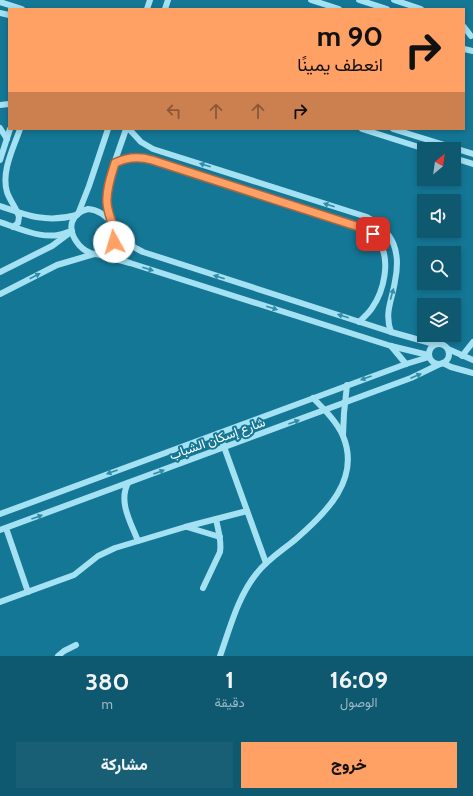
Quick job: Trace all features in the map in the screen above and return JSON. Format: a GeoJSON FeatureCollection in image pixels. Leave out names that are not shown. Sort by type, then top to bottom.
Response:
{"type":"FeatureCollection","features":[{"type":"Feature","properties":{"kind":"street"},"geometry":{"type":"LineString","coordinates":[[311,0],[330,7]]}},
{"type":"Feature","properties":{"kind":"street"},"geometry":{"type":"LineString","coordinates":[[359,0],[384,8]]}},
{"type":"Feature","properties":{"kind":"street"},"geometry":{"type":"LineString","coordinates":[[394,0],[410,2],[419,8]]}},
{"type":"Feature","properties":{"kind":"street"},"geometry":{"type":"LineString","coordinates":[[419,0],[419,8]]}},
{"type":"Feature","properties":{"kind":"street"},"geometry":{"type":"LineString","coordinates":[[0,2],[19,8]]}},
{"type":"Feature","properties":{"kind":"street"},"geometry":{"type":"LineString","coordinates":[[465,28],[472,37]]}},
{"type":"Feature","properties":{"kind":"street"},"geometry":{"type":"LineString","coordinates":[[0,128],[7,139]]}},
{"type":"Feature","properties":{"kind":"street"},"geometry":{"type":"LineString","coordinates":[[0,160],[10,130]]}},
{"type":"Feature","properties":{"kind":"street"},"geometry":{"type":"LineString","coordinates":[[13,227],[19,220],[17,212],[6,190],[6,174],[7,166],[20,130]]}},
{"type":"Feature","properties":{"kind":"street"},"geometry":{"type":"LineString","coordinates":[[108,130],[89,186],[77,214],[72,221],[73,236],[79,246],[83,249],[392,346],[429,356]]}},
{"type":"Feature","properties":{"kind":"street"},"geometry":{"type":"LineString","coordinates":[[0,294],[58,265],[107,251],[112,247],[114,242],[114,228],[107,203],[110,181],[115,163],[128,130]]}},
{"type":"Feature","properties":{"kind":"street"},"geometry":{"type":"LineString","coordinates":[[129,130],[141,142],[153,149],[367,217],[377,223],[385,230],[391,239],[396,248],[398,259],[395,282],[388,308],[388,320],[391,332]]}},
{"type":"Feature","properties":{"kind":"street"},"geometry":{"type":"LineString","coordinates":[[365,130],[417,146]]}},
{"type":"Feature","properties":{"kind":"street"},"geometry":{"type":"LineString","coordinates":[[396,130],[473,154]]}},
{"type":"Feature","properties":{"kind":"street"},"geometry":{"type":"LineString","coordinates":[[115,163],[137,157],[152,160],[356,226],[369,232],[379,242],[383,250],[385,268],[378,299],[373,307],[359,322]]}},
{"type":"Feature","properties":{"kind":"street"},"geometry":{"type":"LineString","coordinates":[[461,160],[473,164]]}},
{"type":"Feature","properties":{"kind":"street"},"geometry":{"type":"LineString","coordinates":[[0,165],[4,167],[7,166]]}},
{"type":"Feature","properties":{"kind":"street"},"geometry":{"type":"LineString","coordinates":[[0,206],[36,218],[48,219],[60,219],[83,211],[94,210],[104,215],[126,243],[143,252],[391,332],[434,344],[440,343],[448,349],[473,360]]}},
{"type":"Feature","properties":{"kind":"street"},"geometry":{"type":"LineString","coordinates":[[0,222],[38,235],[52,236],[64,234],[72,230]]}},
{"type":"Feature","properties":{"kind":"street"},"geometry":{"type":"LineString","coordinates":[[0,272],[52,246],[72,230]]}},
{"type":"Feature","properties":{"kind":"street"},"geometry":{"type":"LineString","coordinates":[[462,356],[473,342]]}},
{"type":"Feature","properties":{"kind":"street"},"geometry":{"type":"LineString","coordinates":[[434,344],[429,349],[429,356],[434,363],[442,363],[473,373]]}},
{"type":"Feature","properties":{"kind":"street"},"geometry":{"type":"LineString","coordinates":[[392,346],[406,364]]}},
{"type":"Feature","properties":{"kind":"street"},"geometry":{"type":"LineString","coordinates":[[442,363],[448,358],[448,349]]}},
{"type":"Feature","properties":{"kind":"street","name":"شارع إسكان الشباب"},"geometry":{"type":"LineString","coordinates":[[0,514],[429,356]]}},
{"type":"Feature","properties":{"kind":"street","name":"شارع إسكان الشباب"},"geometry":{"type":"LineString","coordinates":[[3,529],[345,403],[411,378],[442,363]]}},
{"type":"Feature","properties":{"kind":"street"},"geometry":{"type":"LineString","coordinates":[[343,435],[347,385]]}},
{"type":"Feature","properties":{"kind":"street"},"geometry":{"type":"LineString","coordinates":[[220,656],[242,598],[256,574],[266,563],[310,527],[337,497],[343,486],[348,467],[347,448],[343,435],[325,410],[313,398]]}},
{"type":"Feature","properties":{"kind":"street"},"geometry":{"type":"LineString","coordinates":[[219,433],[266,563]]}},
{"type":"Feature","properties":{"kind":"street"},"geometry":{"type":"LineString","coordinates":[[128,483],[125,489],[124,504],[138,541]]}},
{"type":"Feature","properties":{"kind":"street"},"geometry":{"type":"LineString","coordinates":[[0,602],[74,575],[106,552],[185,527],[247,511]]}},
{"type":"Feature","properties":{"kind":"street"},"geometry":{"type":"LineString","coordinates":[[203,588],[221,547],[216,519]]}},
{"type":"Feature","properties":{"kind":"street"},"geometry":{"type":"LineString","coordinates":[[185,527],[220,537]]}},
{"type":"Feature","properties":{"kind":"street"},"geometry":{"type":"LineString","coordinates":[[3,529],[28,592]]}},
{"type":"Feature","properties":{"kind":"street"},"geometry":{"type":"LineString","coordinates":[[58,656],[76,644]]}},
{"type":"Feature","properties":{"kind":"route"},"geometry":{"type":"LineString","coordinates":[[114,242],[115,231],[107,203],[110,181],[115,163],[137,157],[152,160],[356,226],[373,234]]}}]}
